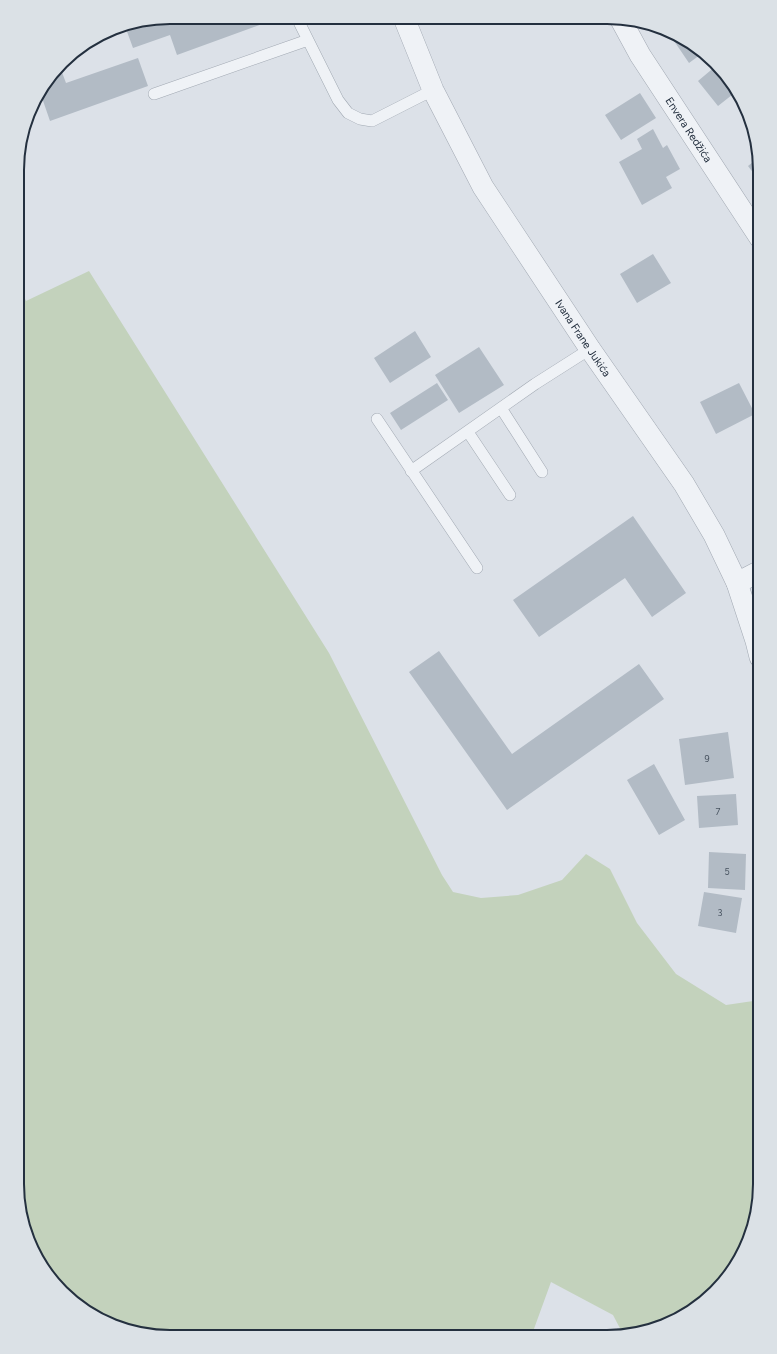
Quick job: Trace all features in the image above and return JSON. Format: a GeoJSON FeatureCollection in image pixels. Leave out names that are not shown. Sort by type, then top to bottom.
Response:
{"type":"FeatureCollection","features":[{"type":"Feature","properties":{"kind":"street","name":"Ivana Frane Jukića"},"geometry":{"type":"LineString","coordinates":[[406,24],[433,90],[483,188],[590,349],[684,484],[714,535],[737,583],[753,631]]}},
{"type":"Feature","properties":{"kind":"street","name":"Envera Redžića"},"geometry":{"type":"LineString","coordinates":[[624,25],[640,55],[753,227]]}},
{"type":"Feature","properties":{"kind":"street"},"geometry":{"type":"LineString","coordinates":[[737,583],[753,575]]}},
{"type":"Feature","properties":{"kind":"lane"},"geometry":{"type":"LineString","coordinates":[[301,24],[338,100],[348,113],[360,119],[372,121],[433,90]]}},
{"type":"Feature","properties":{"kind":"lane"},"geometry":{"type":"LineString","coordinates":[[154,94],[308,40]]}},
{"type":"Feature","properties":{"kind":"lane"},"geometry":{"type":"LineString","coordinates":[[411,471],[535,384],[590,349]]}},
{"type":"Feature","properties":{"kind":"lane"},"geometry":{"type":"LineString","coordinates":[[501,408],[542,472]]}},
{"type":"Feature","properties":{"kind":"lane"},"geometry":{"type":"LineString","coordinates":[[377,419],[477,568]]}},
{"type":"Feature","properties":{"kind":"lane"},"geometry":{"type":"LineString","coordinates":[[468,432],[510,495]]}},
{"type":"Feature","properties":{"kind":"green space"},"geometry":{"type":"Polygon","coordinates":[[[89,271],[329,653],[442,875],[453,892],[481,898],[518,895],[562,880],[586,854],[610,869],[637,923],[676,974],[726,1005],[753,1001],[752,1203],[748,1222],[738,1249],[723,1273],[696,1300],[663,1319],[645,1325],[621,1330],[613,1315],[551,1282],[534,1330],[160,1330],[132,1325],[105,1315],[81,1300],[54,1273],[35,1240],[29,1222],[24,1194],[24,296],[26,301],[89,271]]]}},
{"type":"Feature","properties":{"kind":"building"},"geometry":{"type":"Polygon","coordinates":[[[262,24],[177,55],[170,35],[133,48],[127,31],[151,25],[262,24]]]}},
{"type":"Feature","properties":{"kind":"building"},"geometry":{"type":"Polygon","coordinates":[[[673,40],[698,56],[689,63],[673,40]]]}},
{"type":"Feature","properties":{"kind":"building"},"geometry":{"type":"Polygon","coordinates":[[[138,58],[148,86],[50,121],[43,99],[54,81],[62,72],[66,83],[138,58]]]}},
{"type":"Feature","properties":{"kind":"building"},"geometry":{"type":"Polygon","coordinates":[[[712,69],[723,81],[732,95],[718,106],[698,81],[712,69]]]}},
{"type":"Feature","properties":{"kind":"building"},"geometry":{"type":"Polygon","coordinates":[[[640,93],[656,118],[621,140],[605,115],[640,93]]]}},
{"type":"Feature","properties":{"kind":"building"},"geometry":{"type":"Polygon","coordinates":[[[653,129],[663,148],[667,145],[680,169],[666,177],[672,188],[642,205],[619,162],[642,149],[637,139],[653,129]]]}},
{"type":"Feature","properties":{"kind":"building"},"geometry":{"type":"Polygon","coordinates":[[[753,162],[753,173],[748,166],[753,162]]]}},
{"type":"Feature","properties":{"kind":"building"},"geometry":{"type":"Polygon","coordinates":[[[653,254],[671,283],[637,303],[620,274],[653,254]]]}},
{"type":"Feature","properties":{"kind":"building"},"geometry":{"type":"Polygon","coordinates":[[[415,331],[431,357],[390,383],[374,358],[415,331]]]}},
{"type":"Feature","properties":{"kind":"building"},"geometry":{"type":"Polygon","coordinates":[[[479,347],[504,385],[459,413],[435,375],[479,347]]]}},
{"type":"Feature","properties":{"kind":"building"},"geometry":{"type":"Polygon","coordinates":[[[437,383],[448,400],[401,430],[390,413],[437,383]]]}},
{"type":"Feature","properties":{"kind":"building"},"geometry":{"type":"Polygon","coordinates":[[[739,383],[753,410],[753,415],[716,434],[700,402],[739,383]]]}},
{"type":"Feature","properties":{"kind":"building"},"geometry":{"type":"Polygon","coordinates":[[[633,516],[686,593],[652,617],[625,578],[539,637],[513,600],[633,516]]]}},
{"type":"Feature","properties":{"kind":"building"},"geometry":{"type":"Polygon","coordinates":[[[439,651],[512,754],[639,664],[664,699],[507,810],[409,672],[439,651]]]}},
{"type":"Feature","properties":{"kind":"building"},"geometry":{"type":"Polygon","coordinates":[[[728,732],[734,778],[685,785],[679,739],[728,732]]]}},
{"type":"Feature","properties":{"kind":"building"},"geometry":{"type":"Polygon","coordinates":[[[654,764],[685,820],[659,835],[627,780],[654,764]]]}},
{"type":"Feature","properties":{"kind":"building"},"geometry":{"type":"Polygon","coordinates":[[[736,794],[738,825],[699,828],[697,796],[736,794]]]}},
{"type":"Feature","properties":{"kind":"building"},"geometry":{"type":"Polygon","coordinates":[[[709,852],[746,854],[745,890],[708,888],[709,852]]]}},
{"type":"Feature","properties":{"kind":"building"},"geometry":{"type":"Polygon","coordinates":[[[704,892],[742,898],[736,933],[698,926],[704,892]]]}}]}
